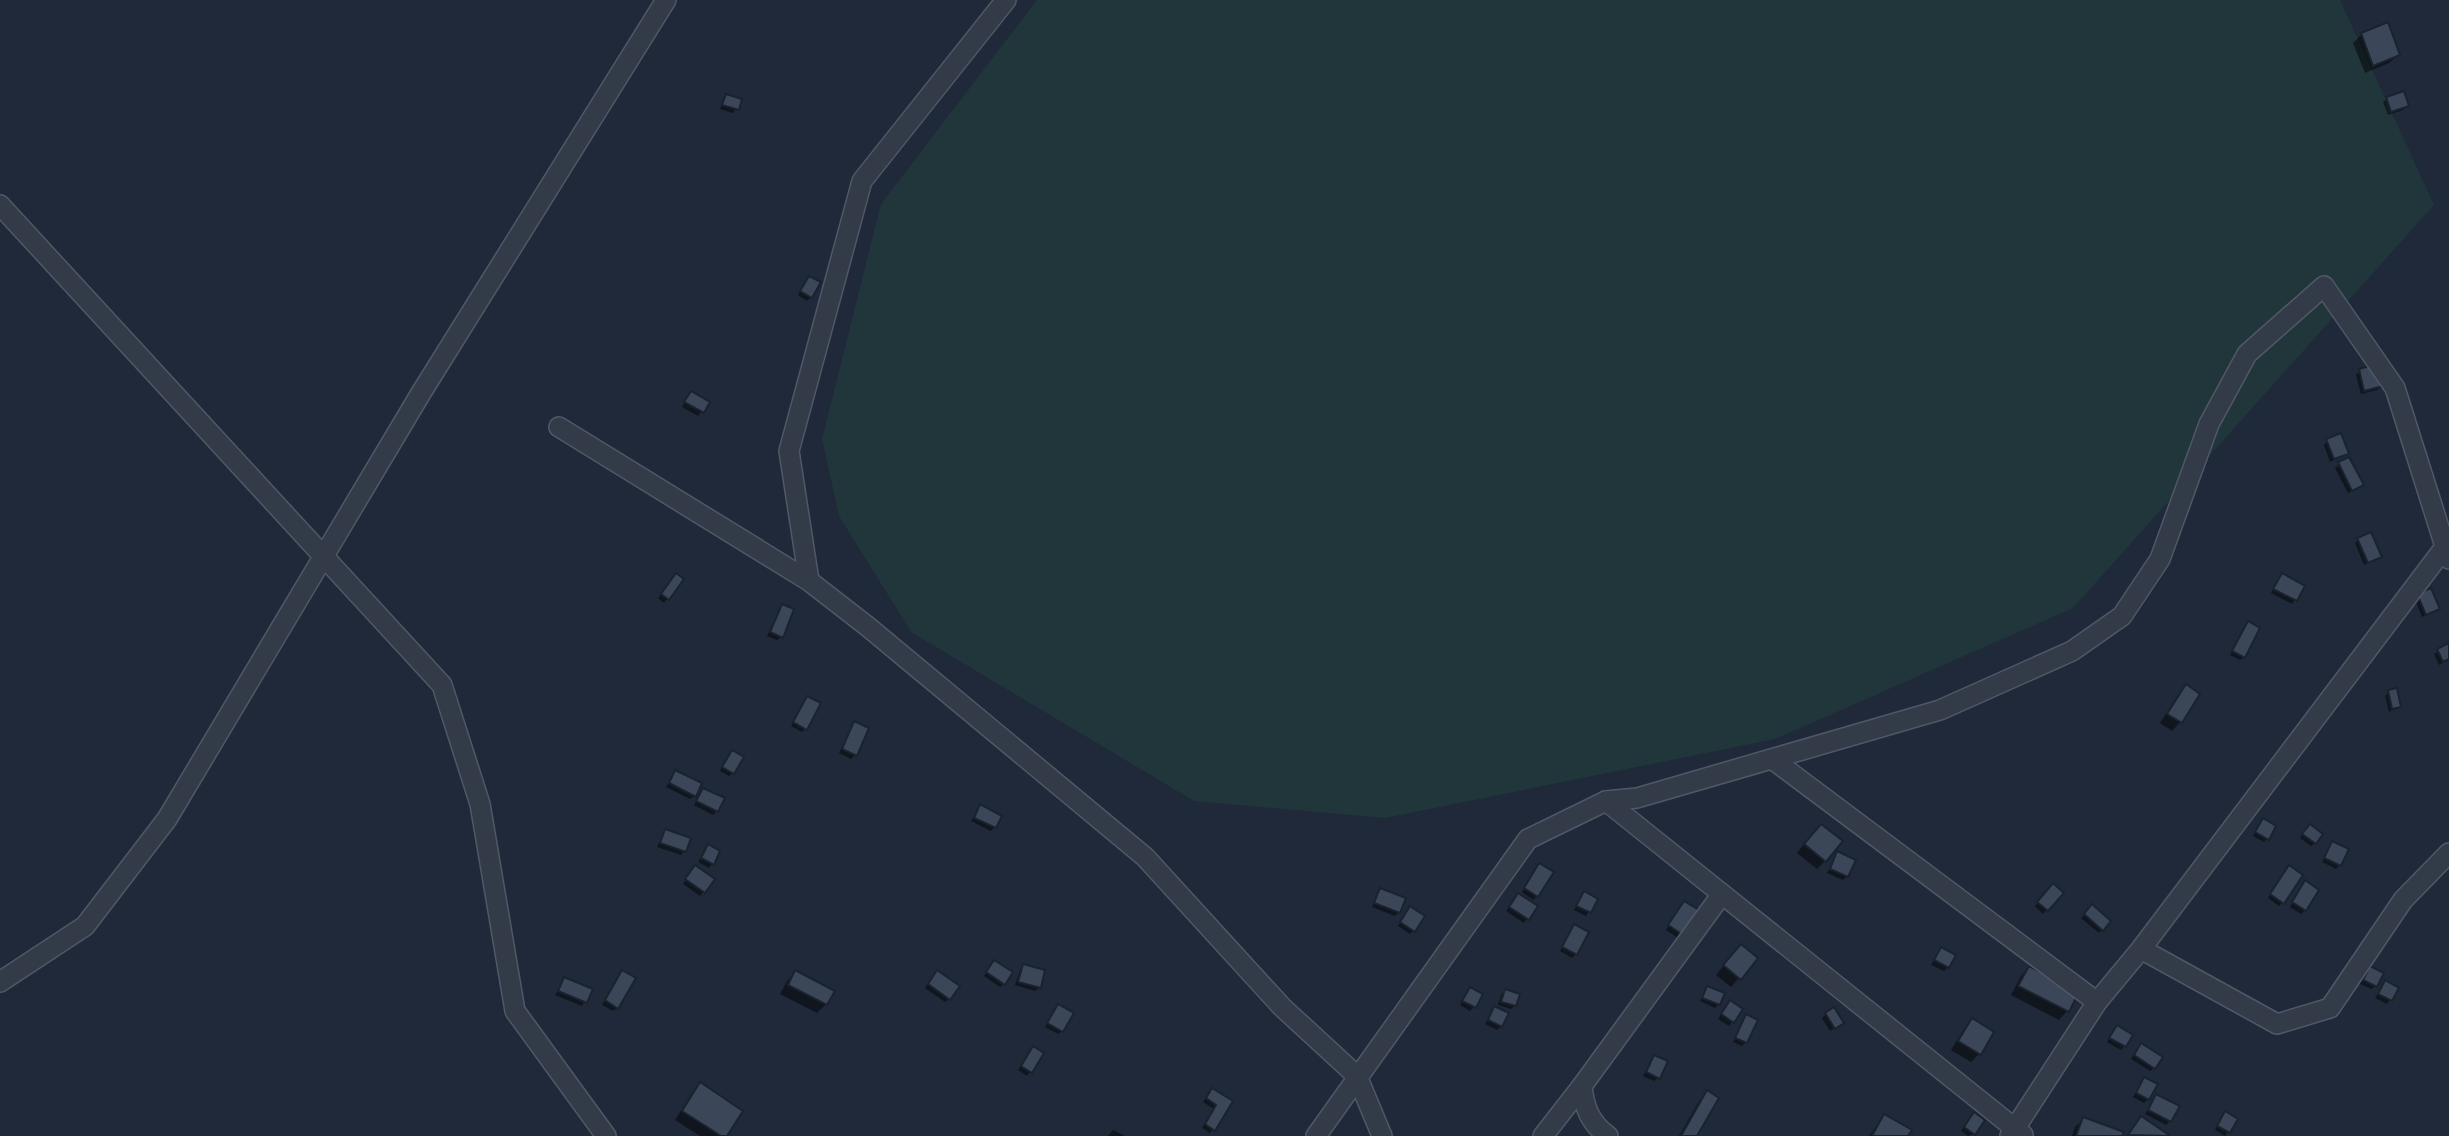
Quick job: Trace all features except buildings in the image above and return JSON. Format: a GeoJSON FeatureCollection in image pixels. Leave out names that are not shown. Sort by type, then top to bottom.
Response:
{"type":"FeatureCollection","features":[{"type":"Feature","properties":{"kind":"street"},"geometry":{"type":"LineString","coordinates":[[0,982],[85,926],[167,819],[421,393],[666,0]]}},
{"type":"Feature","properties":{"kind":"street"},"geometry":{"type":"LineString","coordinates":[[809,581],[789,451],[862,181],[1006,0]]}},
{"type":"Feature","properties":{"kind":"street"},"geometry":{"type":"LineString","coordinates":[[0,205],[442,685],[480,804],[515,1011],[606,1136]]}},
{"type":"Feature","properties":{"kind":"street"},"geometry":{"type":"LineString","coordinates":[[1316,1136],[1528,839],[1606,801],[1637,798],[1940,710],[2072,651],[2122,616],[2160,559],[2209,424],[2247,354],[2324,286],[2395,388],[2446,540],[2141,949],[2097,1002],[2016,1134],[1606,801]]}},
{"type":"Feature","properties":{"kind":"street"},"geometry":{"type":"LineString","coordinates":[[559,427],[809,581],[1145,857],[1282,1007],[1357,1076],[1382,1136]]}},
{"type":"Feature","properties":{"kind":"street"},"geometry":{"type":"LineString","coordinates":[[1773,759],[2097,1002]]}},
{"type":"Feature","properties":{"kind":"street"},"geometry":{"type":"LineString","coordinates":[[2141,949],[2277,1024],[2290,1020],[2330,1007],[2403,900],[2449,853]]}},
{"type":"Feature","properties":{"kind":"street"},"geometry":{"type":"LineString","coordinates":[[1543,1136],[1722,894]]}},
{"type":"Feature","properties":{"kind":"street"},"geometry":{"type":"LineString","coordinates":[[1581,1086],[1584,1104],[1595,1126],[1608,1136]]}},
{"type":"Feature","properties":{"kind":"green space"},"geometry":{"type":"Polygon","coordinates":[[[1037,0],[2340,0],[2434,205],[2073,608],[1775,739],[1385,818],[1194,801],[911,632],[839,516],[822,439],[881,204],[1037,0]]]}}]}
